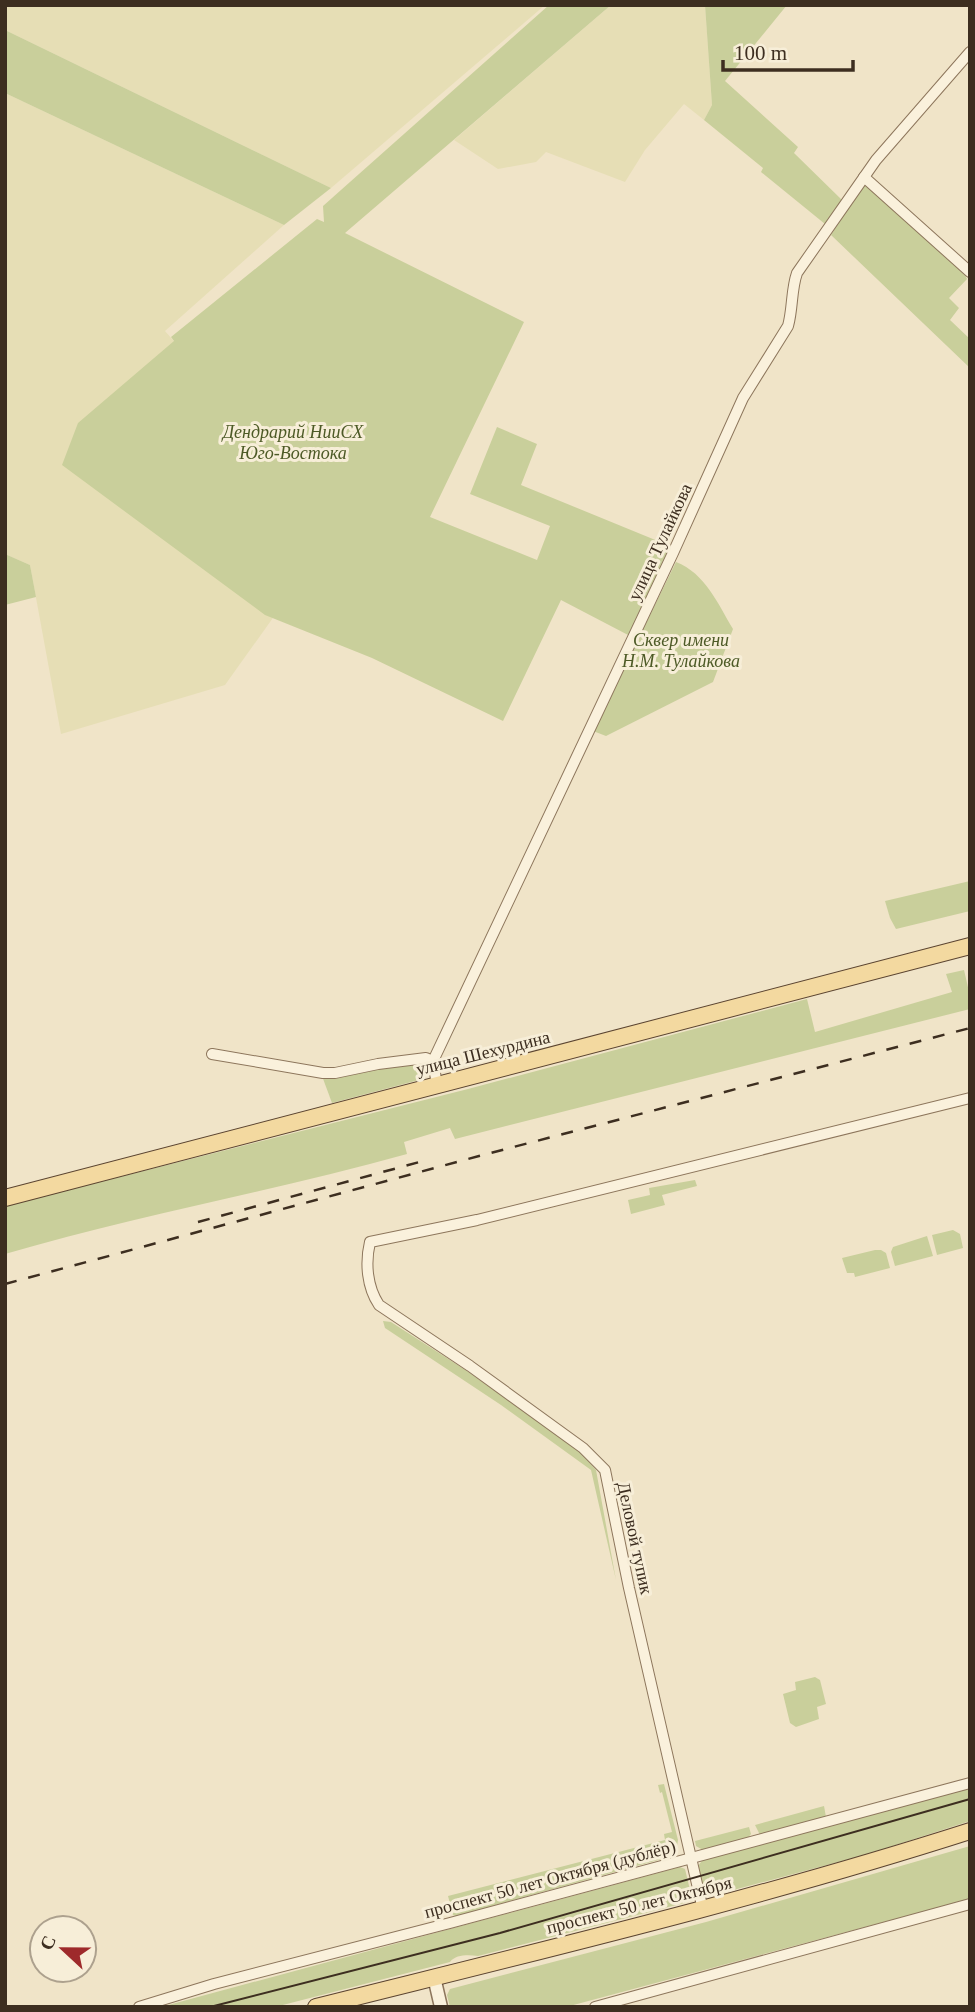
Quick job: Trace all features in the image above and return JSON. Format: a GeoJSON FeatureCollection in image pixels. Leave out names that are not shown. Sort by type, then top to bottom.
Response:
{"type":"FeatureCollection","features":[{"type":"Feature","properties":{"kind":"main road","name":"улица Шехурдина"},"geometry":{"type":"LineString","coordinates":[[5,1198],[970,946]]}},
{"type":"Feature","properties":{"kind":"main road","name":"проспект 50 лет Октября"},"geometry":{"type":"LineString","coordinates":[[316,2007],[703,1910],[970,1831]]}},
{"type":"Feature","properties":{"kind":"street","name":"улица Тулайкова"},"geometry":{"type":"LineString","coordinates":[[433,1061],[743,398],[788,326],[797,273],[885,150],[970,52]]}},
{"type":"Feature","properties":{"kind":"street"},"geometry":{"type":"LineString","coordinates":[[864,177],[970,272]]}},
{"type":"Feature","properties":{"kind":"street"},"geometry":{"type":"LineString","coordinates":[[212,1054],[335,1073],[426,1058],[433,1061],[437,1085]]}},
{"type":"Feature","properties":{"kind":"street","name":"Деловой тупик"},"geometry":{"type":"LineString","coordinates":[[703,1910],[689,1858],[605,1470],[583,1448],[470,1366],[379,1305],[371,1294],[369,1283],[367,1254],[370,1242],[477,1220],[970,1098]]}},
{"type":"Feature","properties":{"kind":"street","name":"проспект 50 лет Октября (дублёр)"},"geometry":{"type":"LineString","coordinates":[[139,2007],[214,1984],[970,1783]]}},
{"type":"Feature","properties":{"kind":"street"},"geometry":{"type":"LineString","coordinates":[[595,2007],[970,1904]]}},
{"type":"Feature","properties":{"kind":"street"},"geometry":{"type":"LineString","coordinates":[[434,1977],[441,2007]]}},
{"type":"Feature","properties":{"kind":"shaded area"},"geometry":{"type":"Polygon","coordinates":[[[5,5],[545,5],[331,188],[5,30],[5,5]]]}},
{"type":"Feature","properties":{"kind":"shaded area"},"geometry":{"type":"Polygon","coordinates":[[[611,5],[705,5],[712,105],[704,120],[684,104],[645,150],[625,182],[546,152],[536,162],[498,169],[454,140],[611,5]]]}},
{"type":"Feature","properties":{"kind":"shaded area"},"geometry":{"type":"Polygon","coordinates":[[[5,93],[284,225],[165,331],[213,386],[275,615],[225,685],[61,734],[30,565],[5,554],[5,93]]]}},
{"type":"Feature","properties":{"kind":"green space","name":"Дендрарий НииСХ Юго-Востока"},"geometry":{"type":"Polygon","coordinates":[[[549,5],[611,5],[345,233],[524,322],[430,517],[537,560],[550,526],[470,494],[497,427],[537,444],[521,485],[670,546],[630,636],[561,600],[503,721],[372,658],[265,615],[62,465],[78,423],[174,341],[171,337],[317,219],[324,222],[323,206],[549,5]]]}},
{"type":"Feature","properties":{"kind":"green space"},"geometry":{"type":"Polygon","coordinates":[[[705,5],[787,5],[725,81],[798,147],[794,153],[842,200],[825,224],[761,172],[763,168],[704,120],[712,105],[705,5]]]}},
{"type":"Feature","properties":{"kind":"green space"},"geometry":{"type":"Polygon","coordinates":[[[5,30],[331,188],[284,225],[5,93],[5,30]]]}},
{"type":"Feature","properties":{"kind":"green space"},"geometry":{"type":"Polygon","coordinates":[[[866,185],[964,273],[967,279],[949,298],[959,308],[950,320],[970,339],[970,368],[831,235],[860,188],[866,185]]]}},
{"type":"Feature","properties":{"kind":"green space"},"geometry":{"type":"Polygon","coordinates":[[[5,554],[30,565],[36,597],[5,605],[5,554]]]}},
{"type":"Feature","properties":{"kind":"green space","name":"Сквер имени Н.М. Тулайкова"},"geometry":{"type":"Polygon","coordinates":[[[676,562],[703,581],[733,629],[713,682],[606,736],[593,731],[676,562]]]}},
{"type":"Feature","properties":{"kind":"green space"},"geometry":{"type":"Polygon","coordinates":[[[970,881],[970,911],[896,929],[885,901],[970,881]]]}},
{"type":"Feature","properties":{"kind":"green space"},"geometry":{"type":"Polygon","coordinates":[[[964,970],[970,1009],[455,1139],[450,1128],[404,1142],[407,1154],[5,1254],[5,1206],[468,1089],[807,999],[815,1032],[952,992],[946,974],[964,970]]]}},
{"type":"Feature","properties":{"kind":"green space"},"geometry":{"type":"Polygon","coordinates":[[[412,1062],[422,1066],[423,1072],[419,1080],[332,1103],[322,1076],[412,1062]]]}},
{"type":"Feature","properties":{"kind":"green space"},"geometry":{"type":"Polygon","coordinates":[[[695,1180],[697,1186],[662,1195],[665,1205],[631,1214],[628,1200],[650,1195],[649,1188],[695,1180]]]}},
{"type":"Feature","properties":{"kind":"green space"},"geometry":{"type":"Polygon","coordinates":[[[953,1230],[960,1234],[963,1248],[937,1255],[932,1235],[953,1230]]]}},
{"type":"Feature","properties":{"kind":"green space"},"geometry":{"type":"Polygon","coordinates":[[[927,1236],[933,1256],[895,1266],[891,1252],[893,1247],[927,1236]]]}},
{"type":"Feature","properties":{"kind":"green space"},"geometry":{"type":"Polygon","coordinates":[[[875,1250],[886,1253],[890,1268],[855,1277],[854,1273],[847,1273],[842,1258],[875,1250]]]}},
{"type":"Feature","properties":{"kind":"green space"},"geometry":{"type":"Polygon","coordinates":[[[383,1321],[391,1322],[467,1371],[580,1452],[596,1470],[616,1580],[591,1470],[501,1405],[385,1328],[383,1321]]]}},
{"type":"Feature","properties":{"kind":"green space"},"geometry":{"type":"Polygon","coordinates":[[[815,1677],[820,1680],[826,1704],[817,1707],[819,1719],[796,1727],[790,1723],[783,1694],[796,1690],[795,1682],[815,1677]]]}},
{"type":"Feature","properties":{"kind":"green space"},"geometry":{"type":"Polygon","coordinates":[[[664,1784],[678,1840],[676,1852],[669,1857],[453,1915],[448,1896],[665,1840],[664,1834],[672,1832],[658,1785],[664,1784]]]}},
{"type":"Feature","properties":{"kind":"green space"},"geometry":{"type":"Polygon","coordinates":[[[970,1786],[970,1821],[868,1854],[715,1895],[704,1892],[698,1866],[704,1858],[970,1786]]]}},
{"type":"Feature","properties":{"kind":"green space"},"geometry":{"type":"Polygon","coordinates":[[[824,1806],[826,1817],[760,1835],[755,1825],[824,1806]]]}},
{"type":"Feature","properties":{"kind":"green space"},"geometry":{"type":"Polygon","coordinates":[[[749,1827],[751,1834],[747,1839],[703,1850],[696,1846],[695,1841],[749,1827]]]}},
{"type":"Feature","properties":{"kind":"green space"},"geometry":{"type":"Polygon","coordinates":[[[970,1846],[970,1899],[566,2007],[450,2007],[447,1995],[450,1989],[706,1922],[970,1846]]]}},
{"type":"Feature","properties":{"kind":"green space"},"geometry":{"type":"Polygon","coordinates":[[[680,1867],[685,1869],[691,1894],[689,1900],[684,1903],[478,1956],[459,1956],[450,1962],[275,2007],[161,2007],[680,1867]]]}},
{"type":"Feature","properties":{"kind":"tram line"},"geometry":{"type":"LineString","coordinates":[[210,2007],[500,1933],[970,1799]]}},
{"type":"Feature","properties":{"kind":"railway"},"geometry":{"type":"LineString","coordinates":[[5,1284],[479,1156],[970,1028]]}},
{"type":"Feature","properties":{"kind":"railway"},"geometry":{"type":"LineString","coordinates":[[198,1222],[427,1160]]}}]}
